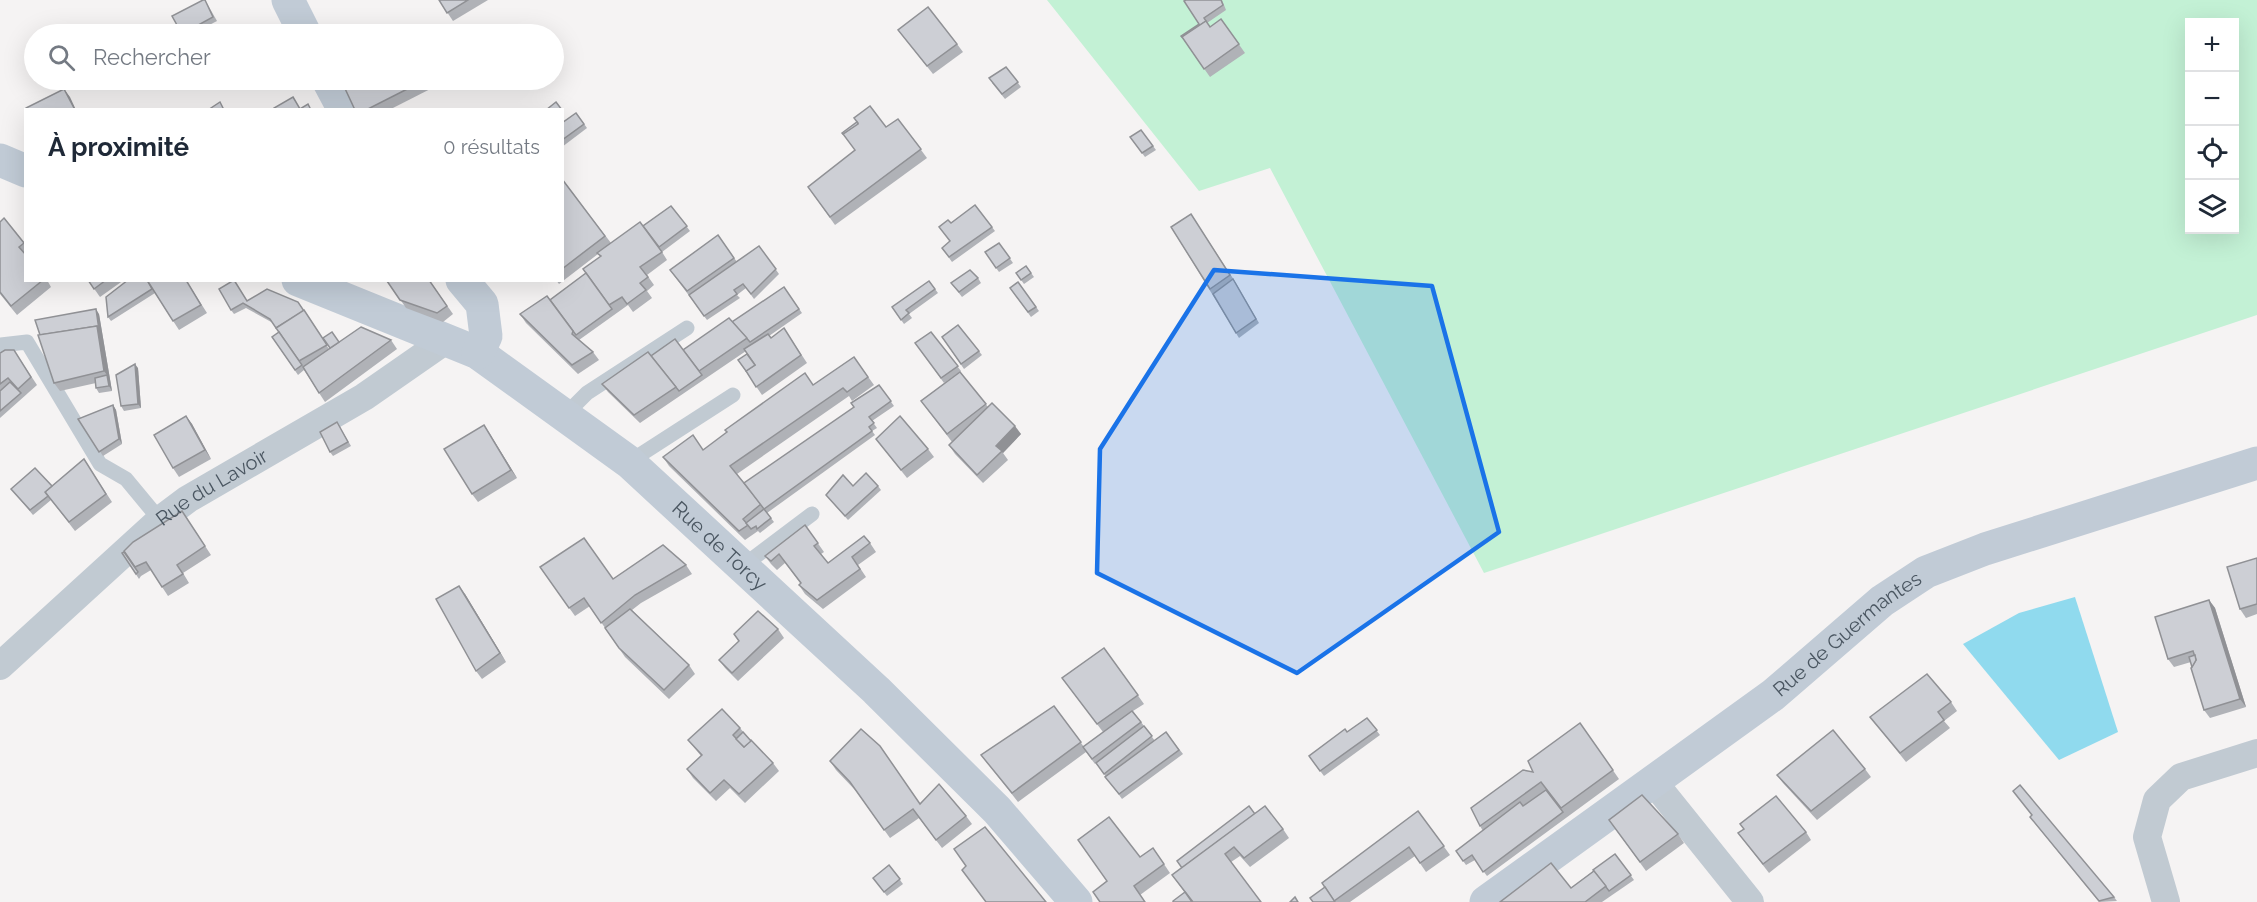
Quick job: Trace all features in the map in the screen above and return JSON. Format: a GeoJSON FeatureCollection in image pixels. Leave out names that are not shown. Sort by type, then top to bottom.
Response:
{"type":"FeatureCollection","features":[{"type":"Feature","properties":{"kind":"street"},"geometry":{"type":"LineString","coordinates":[[288,0],[299,24]]}},
{"type":"Feature","properties":{"kind":"street"},"geometry":{"type":"LineString","coordinates":[[333,90],[343,108]]}},
{"type":"Feature","properties":{"kind":"street"},"geometry":{"type":"LineString","coordinates":[[0,160],[24,170]]}},
{"type":"Feature","properties":{"kind":"street","name":"Rue de Torcy"},"geometry":{"type":"LineString","coordinates":[[303,282],[478,353],[629,462],[876,690],[988,802],[1076,902]]}},
{"type":"Feature","properties":{"kind":"street"},"geometry":{"type":"LineString","coordinates":[[464,282],[482,304],[486,336],[478,353]]}},
{"type":"Feature","properties":{"kind":"street","name":"Rue du Lavoir"},"geometry":{"type":"LineString","coordinates":[[0,666],[160,520],[188,499],[364,397],[446,340]]}},
{"type":"Feature","properties":{"kind":"street","name":"Rue de Guermantes"},"geometry":{"type":"LineString","coordinates":[[1486,902],[1652,780],[1773,695],[1882,601],[1926,572],[1985,549],[2257,463]]}},
{"type":"Feature","properties":{"kind":"street"},"geometry":{"type":"LineString","coordinates":[[2166,902],[2147,837],[2157,800],[2181,777],[2257,753]]}},
{"type":"Feature","properties":{"kind":"street"},"geometry":{"type":"LineString","coordinates":[[1652,780],[1750,902]]}},
{"type":"Feature","properties":{"kind":"lane"},"geometry":{"type":"LineString","coordinates":[[565,415],[587,393],[687,328]]}},
{"type":"Feature","properties":{"kind":"lane"},"geometry":{"type":"LineString","coordinates":[[0,345],[27,342],[100,464],[126,479],[160,520]]}},
{"type":"Feature","properties":{"kind":"lane"},"geometry":{"type":"LineString","coordinates":[[629,462],[733,395]]}},
{"type":"Feature","properties":{"kind":"lane"},"geometry":{"type":"LineString","coordinates":[[743,566],[812,514]]}},
{"type":"Feature","properties":{"kind":"highlighted area"},"geometry":{"type":"Polygon","coordinates":[[[1214,270],[1432,286],[1499,532],[1297,673],[1097,573],[1100,449],[1214,270]]]}},
{"type":"Feature","properties":{"kind":"green space"},"geometry":{"type":"Polygon","coordinates":[[[1047,0],[2257,0],[2257,315],[1484,573],[1270,168],[1199,191],[1047,0]]]}},
{"type":"Feature","properties":{"kind":"water"},"geometry":{"type":"Polygon","coordinates":[[[2075,597],[2118,732],[2059,760],[1963,644],[2019,613],[2075,597]]]}},
{"type":"Feature","properties":{"kind":"building"},"geometry":{"type":"Polygon","coordinates":[[[205,0],[213,17],[200,24],[176,24],[172,16],[205,0]]]}},
{"type":"Feature","properties":{"kind":"building"},"geometry":{"type":"Polygon","coordinates":[[[439,0],[468,0],[447,13],[439,0]]]}},
{"type":"Feature","properties":{"kind":"building"},"geometry":{"type":"Polygon","coordinates":[[[1221,0],[1223,5],[1204,18],[1206,21],[1182,37],[1199,24],[1184,1],[1221,0]]]}},
{"type":"Feature","properties":{"kind":"building"},"geometry":{"type":"Polygon","coordinates":[[[928,7],[957,44],[927,66],[898,30],[928,7]]]}},
{"type":"Feature","properties":{"kind":"building"},"geometry":{"type":"Polygon","coordinates":[[[1221,19],[1239,44],[1204,69],[1182,37],[1206,21],[1210,27],[1221,19]]]}},
{"type":"Feature","properties":{"kind":"building"},"geometry":{"type":"Polygon","coordinates":[[[1006,67],[1018,82],[1002,94],[989,78],[1006,67]]]}},
{"type":"Feature","properties":{"kind":"building"},"geometry":{"type":"Polygon","coordinates":[[[65,90],[74,108],[26,108],[65,90]]]}},
{"type":"Feature","properties":{"kind":"building"},"geometry":{"type":"Polygon","coordinates":[[[346,90],[405,90],[370,108],[354,108],[346,90]]]}},
{"type":"Feature","properties":{"kind":"building"},"geometry":{"type":"Polygon","coordinates":[[[293,97],[299,108],[274,108],[293,97]]]}},
{"type":"Feature","properties":{"kind":"building"},"geometry":{"type":"Polygon","coordinates":[[[220,102],[223,108],[211,108],[220,102]]]}},
{"type":"Feature","properties":{"kind":"building"},"geometry":{"type":"Polygon","coordinates":[[[556,102],[560,108],[548,108],[556,102]]]}},
{"type":"Feature","properties":{"kind":"building"},"geometry":{"type":"Polygon","coordinates":[[[870,106],[886,127],[898,119],[921,149],[830,217],[808,187],[855,150],[843,134],[858,123],[854,118],[870,106]]]}},
{"type":"Feature","properties":{"kind":"building"},"geometry":{"type":"Polygon","coordinates":[[[576,113],[584,124],[564,139],[564,122],[576,113]]]}},
{"type":"Feature","properties":{"kind":"building"},"geometry":{"type":"Polygon","coordinates":[[[857,122],[858,124],[842,133],[857,122]]]}},
{"type":"Feature","properties":{"kind":"building"},"geometry":{"type":"Polygon","coordinates":[[[1141,130],[1153,146],[1142,153],[1130,137],[1141,130]]]}},
{"type":"Feature","properties":{"kind":"building"},"geometry":{"type":"Polygon","coordinates":[[[564,182],[605,236],[564,267],[564,182]]]}},
{"type":"Feature","properties":{"kind":"building"},"geometry":{"type":"Polygon","coordinates":[[[975,205],[992,227],[949,257],[942,248],[950,241],[939,227],[948,220],[951,223],[975,205]]]}},
{"type":"Feature","properties":{"kind":"building"},"geometry":{"type":"Polygon","coordinates":[[[671,206],[687,226],[659,247],[643,226],[671,206]]]}},
{"type":"Feature","properties":{"kind":"building"},"geometry":{"type":"Polygon","coordinates":[[[1191,214],[1230,275],[1210,289],[1171,227],[1191,214]]]}},
{"type":"Feature","properties":{"kind":"building"},"geometry":{"type":"Polygon","coordinates":[[[4,218],[24,243],[19,247],[24,253],[24,282],[41,282],[11,306],[0,292],[0,222],[4,218]]]}},
{"type":"Feature","properties":{"kind":"building"},"geometry":{"type":"Polygon","coordinates":[[[640,222],[662,252],[640,267],[648,277],[640,283],[646,290],[627,304],[622,297],[609,305],[583,269],[601,256],[597,253],[640,222]]]}},
{"type":"Feature","properties":{"kind":"building"},"geometry":{"type":"Polygon","coordinates":[[[718,235],[734,258],[687,291],[670,270],[718,235]]]}},
{"type":"Feature","properties":{"kind":"building"},"geometry":{"type":"Polygon","coordinates":[[[999,243],[1010,258],[996,268],[985,252],[999,243]]]}},
{"type":"Feature","properties":{"kind":"building"},"geometry":{"type":"Polygon","coordinates":[[[759,246],[776,269],[751,294],[743,284],[734,290],[737,294],[704,316],[689,295],[759,246]]]}},
{"type":"Feature","properties":{"kind":"building"},"geometry":{"type":"Polygon","coordinates":[[[1026,266],[1031,273],[1021,280],[1016,273],[1026,266]]]}},
{"type":"Feature","properties":{"kind":"building"},"geometry":{"type":"Polygon","coordinates":[[[970,270],[978,278],[959,292],[951,283],[970,270]]]}},
{"type":"Feature","properties":{"kind":"building"},"geometry":{"type":"Polygon","coordinates":[[[586,273],[612,309],[576,335],[550,300],[586,273]]]}},
{"type":"Feature","properties":{"kind":"building"},"geometry":{"type":"Polygon","coordinates":[[[1233,279],[1256,319],[1236,333],[1213,294],[1233,279]]]}},
{"type":"Feature","properties":{"kind":"building"},"geometry":{"type":"Polygon","coordinates":[[[929,281],[935,289],[906,310],[909,313],[901,320],[892,307],[929,281]]]}},
{"type":"Feature","properties":{"kind":"building"},"geometry":{"type":"Polygon","coordinates":[[[89,282],[103,282],[94,289],[89,282]]]}},
{"type":"Feature","properties":{"kind":"building"},"geometry":{"type":"Polygon","coordinates":[[[125,282],[148,282],[152,289],[108,317],[106,297],[125,282]]]}},
{"type":"Feature","properties":{"kind":"building"},"geometry":{"type":"Polygon","coordinates":[[[148,282],[187,282],[201,305],[173,321],[148,282]]]}},
{"type":"Feature","properties":{"kind":"building"},"geometry":{"type":"Polygon","coordinates":[[[231,282],[235,282],[247,301],[267,289],[298,302],[304,311],[276,328],[270,319],[243,303],[231,310],[219,289],[231,282]]]}},
{"type":"Feature","properties":{"kind":"building"},"geometry":{"type":"Polygon","coordinates":[[[388,282],[430,282],[447,306],[437,313],[400,300],[388,282]]]}},
{"type":"Feature","properties":{"kind":"building"},"geometry":{"type":"Polygon","coordinates":[[[1018,282],[1036,307],[1028,312],[1010,288],[1018,282]]]}},
{"type":"Feature","properties":{"kind":"building"},"geometry":{"type":"Polygon","coordinates":[[[784,287],[799,309],[750,342],[732,322],[784,287]]]}},
{"type":"Feature","properties":{"kind":"building"},"geometry":{"type":"Polygon","coordinates":[[[547,296],[573,331],[572,334],[593,352],[572,365],[520,314],[547,296]]]}},
{"type":"Feature","properties":{"kind":"building"},"geometry":{"type":"Polygon","coordinates":[[[96,309],[99,330],[97,326],[40,335],[35,320],[96,309]]]}},
{"type":"Feature","properties":{"kind":"building"},"geometry":{"type":"Polygon","coordinates":[[[304,310],[327,345],[299,361],[276,328],[304,310]]]}},
{"type":"Feature","properties":{"kind":"building"},"geometry":{"type":"Polygon","coordinates":[[[729,318],[747,338],[699,371],[683,350],[729,318]]]}},
{"type":"Feature","properties":{"kind":"building"},"geometry":{"type":"Polygon","coordinates":[[[958,325],[979,351],[961,364],[942,337],[958,325]]]}},
{"type":"Feature","properties":{"kind":"building"},"geometry":{"type":"Polygon","coordinates":[[[97,326],[104,371],[54,383],[38,335],[97,326]]]}},
{"type":"Feature","properties":{"kind":"building"},"geometry":{"type":"Polygon","coordinates":[[[361,327],[391,340],[319,393],[303,367],[361,327]]]}},
{"type":"Feature","properties":{"kind":"building"},"geometry":{"type":"Polygon","coordinates":[[[784,328],[801,355],[756,387],[746,371],[755,365],[744,349],[768,334],[771,338],[784,328]]]}},
{"type":"Feature","properties":{"kind":"building"},"geometry":{"type":"Polygon","coordinates":[[[279,332],[302,365],[295,370],[272,337],[279,332]]]}},
{"type":"Feature","properties":{"kind":"building"},"geometry":{"type":"Polygon","coordinates":[[[332,332],[339,342],[330,348],[323,338],[332,332]]]}},
{"type":"Feature","properties":{"kind":"building"},"geometry":{"type":"Polygon","coordinates":[[[931,332],[958,366],[941,378],[915,343],[931,332]]]}},
{"type":"Feature","properties":{"kind":"building"},"geometry":{"type":"Polygon","coordinates":[[[675,339],[702,375],[679,391],[651,356],[675,339]]]}},
{"type":"Feature","properties":{"kind":"building"},"geometry":{"type":"Polygon","coordinates":[[[5,350],[14,350],[31,377],[18,389],[8,378],[0,384],[0,353],[5,350]]]}},
{"type":"Feature","properties":{"kind":"building"},"geometry":{"type":"Polygon","coordinates":[[[648,352],[676,387],[634,415],[602,384],[648,352]]]}},
{"type":"Feature","properties":{"kind":"building"},"geometry":{"type":"Polygon","coordinates":[[[747,354],[755,365],[746,371],[738,360],[747,354]]]}},
{"type":"Feature","properties":{"kind":"building"},"geometry":{"type":"Polygon","coordinates":[[[854,357],[868,377],[847,392],[843,388],[730,466],[761,504],[743,519],[748,525],[739,531],[663,457],[693,435],[703,450],[727,432],[725,430],[805,373],[813,385],[854,357]]]}},
{"type":"Feature","properties":{"kind":"building"},"geometry":{"type":"Polygon","coordinates":[[[135,364],[138,404],[121,406],[116,375],[135,364]]]}},
{"type":"Feature","properties":{"kind":"building"},"geometry":{"type":"Polygon","coordinates":[[[960,372],[986,404],[947,434],[921,401],[960,372]]]}},
{"type":"Feature","properties":{"kind":"building"},"geometry":{"type":"Polygon","coordinates":[[[107,375],[109,386],[96,388],[95,378],[107,375]]]}},
{"type":"Feature","properties":{"kind":"building"},"geometry":{"type":"Polygon","coordinates":[[[10,382],[21,393],[0,411],[0,391],[10,382]]]}},
{"type":"Feature","properties":{"kind":"building"},"geometry":{"type":"Polygon","coordinates":[[[879,385],[891,401],[869,417],[874,423],[869,427],[872,431],[764,509],[744,483],[854,407],[851,403],[879,385]]]}},
{"type":"Feature","properties":{"kind":"building"},"geometry":{"type":"Polygon","coordinates":[[[992,403],[1015,426],[996,446],[1002,451],[977,475],[949,445],[992,403]]]}},
{"type":"Feature","properties":{"kind":"building"},"geometry":{"type":"Polygon","coordinates":[[[113,405],[119,439],[99,452],[78,419],[113,405]]]}},
{"type":"Feature","properties":{"kind":"building"},"geometry":{"type":"Polygon","coordinates":[[[186,416],[205,450],[173,468],[154,435],[186,416]]]}},
{"type":"Feature","properties":{"kind":"building"},"geometry":{"type":"Polygon","coordinates":[[[900,416],[928,449],[901,470],[876,439],[900,416]]]}},
{"type":"Feature","properties":{"kind":"building"},"geometry":{"type":"Polygon","coordinates":[[[337,422],[348,442],[330,452],[320,432],[337,422]]]}},
{"type":"Feature","properties":{"kind":"building"},"geometry":{"type":"Polygon","coordinates":[[[484,425],[511,470],[472,494],[444,449],[484,425]]]}},
{"type":"Feature","properties":{"kind":"building"},"geometry":{"type":"Polygon","coordinates":[[[84,459],[106,494],[69,522],[45,492],[84,459]]]}},
{"type":"Feature","properties":{"kind":"building"},"geometry":{"type":"Polygon","coordinates":[[[35,468],[52,486],[45,492],[48,496],[30,510],[11,489],[35,468]]]}},
{"type":"Feature","properties":{"kind":"building"},"geometry":{"type":"Polygon","coordinates":[[[866,473],[878,486],[845,516],[826,495],[843,475],[853,486],[866,473]]]}},
{"type":"Feature","properties":{"kind":"building"},"geometry":{"type":"Polygon","coordinates":[[[764,509],[771,518],[757,529],[756,526],[751,529],[746,523],[764,509]]]}},
{"type":"Feature","properties":{"kind":"building"},"geometry":{"type":"Polygon","coordinates":[[[182,511],[205,546],[177,565],[183,574],[162,587],[146,562],[135,567],[124,551],[133,542],[182,511]]]}},
{"type":"Feature","properties":{"kind":"building"},"geometry":{"type":"Polygon","coordinates":[[[805,525],[818,543],[814,546],[828,563],[864,536],[870,543],[852,557],[860,569],[817,600],[799,585],[801,583],[779,554],[771,561],[765,556],[805,525]]]}},
{"type":"Feature","properties":{"kind":"building"},"geometry":{"type":"Polygon","coordinates":[[[584,538],[613,579],[663,545],[686,565],[635,595],[601,623],[584,598],[569,608],[540,567],[584,538]]]}},
{"type":"Feature","properties":{"kind":"building"},"geometry":{"type":"Polygon","coordinates":[[[124,552],[138,572],[136,574],[122,553],[124,552]]]}},
{"type":"Feature","properties":{"kind":"building"},"geometry":{"type":"Polygon","coordinates":[[[2257,558],[2257,604],[2240,609],[2227,567],[2257,558]]]}},
{"type":"Feature","properties":{"kind":"building"},"geometry":{"type":"Polygon","coordinates":[[[459,586],[500,653],[476,671],[436,599],[459,586]]]}},
{"type":"Feature","properties":{"kind":"building"},"geometry":{"type":"Polygon","coordinates":[[[2209,600],[2240,699],[2204,710],[2191,668],[2196,660],[2193,651],[2168,659],[2155,617],[2209,600]]]}},
{"type":"Feature","properties":{"kind":"building"},"geometry":{"type":"Polygon","coordinates":[[[630,609],[689,665],[664,690],[619,648],[605,628],[630,609]]]}},
{"type":"Feature","properties":{"kind":"building"},"geometry":{"type":"Polygon","coordinates":[[[758,611],[778,629],[732,673],[719,660],[739,641],[734,634],[758,611]]]}},
{"type":"Feature","properties":{"kind":"building"},"geometry":{"type":"Polygon","coordinates":[[[1104,648],[1138,695],[1097,724],[1062,678],[1104,648]]]}},
{"type":"Feature","properties":{"kind":"building"},"geometry":{"type":"Polygon","coordinates":[[[2195,655],[2196,660],[2192,667],[2189,657],[2195,655]]]}},
{"type":"Feature","properties":{"kind":"building"},"geometry":{"type":"Polygon","coordinates":[[[1927,674],[1951,702],[1938,712],[1944,720],[1900,753],[1870,717],[1927,674]]]}},
{"type":"Feature","properties":{"kind":"building"},"geometry":{"type":"Polygon","coordinates":[[[1054,706],[1081,742],[1012,793],[981,755],[1054,706]]]}},
{"type":"Feature","properties":{"kind":"building"},"geometry":{"type":"Polygon","coordinates":[[[722,709],[740,728],[733,735],[744,747],[751,740],[773,763],[739,794],[724,780],[710,793],[687,769],[702,755],[688,740],[722,709]]]}},
{"type":"Feature","properties":{"kind":"building"},"geometry":{"type":"Polygon","coordinates":[[[1132,711],[1141,722],[1092,759],[1083,747],[1132,711]]]}},
{"type":"Feature","properties":{"kind":"building"},"geometry":{"type":"Polygon","coordinates":[[[1367,718],[1377,730],[1320,771],[1309,756],[1345,729],[1347,732],[1367,718]]]}},
{"type":"Feature","properties":{"kind":"building"},"geometry":{"type":"Polygon","coordinates":[[[1580,723],[1613,770],[1561,808],[1541,782],[1480,826],[1471,808],[1523,770],[1533,772],[1528,761],[1580,723]]]}},
{"type":"Feature","properties":{"kind":"building"},"geometry":{"type":"Polygon","coordinates":[[[1144,726],[1152,736],[1104,774],[1096,763],[1144,726]]]}},
{"type":"Feature","properties":{"kind":"building"},"geometry":{"type":"Polygon","coordinates":[[[861,729],[880,746],[920,804],[939,784],[966,816],[936,840],[913,809],[884,830],[850,782],[830,761],[861,729]]]}},
{"type":"Feature","properties":{"kind":"building"},"geometry":{"type":"Polygon","coordinates":[[[1833,730],[1865,769],[1811,811],[1777,775],[1833,730]]]}},
{"type":"Feature","properties":{"kind":"building"},"geometry":{"type":"Polygon","coordinates":[[[743,732],[751,741],[744,747],[736,739],[743,732]]]}},
{"type":"Feature","properties":{"kind":"building"},"geometry":{"type":"Polygon","coordinates":[[[1166,732],[1179,750],[1119,794],[1105,777],[1166,732]]]}},
{"type":"Feature","properties":{"kind":"building"},"geometry":{"type":"Polygon","coordinates":[[[2020,785],[2114,897],[2099,901],[2030,817],[2032,815],[2013,791],[2020,785]]]}},
{"type":"Feature","properties":{"kind":"building"},"geometry":{"type":"Polygon","coordinates":[[[1546,790],[1563,812],[1483,872],[1472,855],[1463,861],[1456,851],[1520,802],[1523,806],[1546,790]]]}},
{"type":"Feature","properties":{"kind":"building"},"geometry":{"type":"Polygon","coordinates":[[[1642,795],[1678,834],[1640,862],[1609,820],[1642,795]]]}},
{"type":"Feature","properties":{"kind":"building"},"geometry":{"type":"Polygon","coordinates":[[[1776,796],[1806,832],[1763,864],[1738,833],[1744,829],[1740,824],[1776,796]]]}},
{"type":"Feature","properties":{"kind":"building"},"geometry":{"type":"Polygon","coordinates":[[[1249,806],[1255,814],[1182,868],[1177,861],[1249,806]]]}},
{"type":"Feature","properties":{"kind":"building"},"geometry":{"type":"Polygon","coordinates":[[[1265,806],[1283,829],[1244,858],[1234,847],[1225,854],[1261,902],[1193,902],[1172,875],[1265,806]]]}},
{"type":"Feature","properties":{"kind":"building"},"geometry":{"type":"Polygon","coordinates":[[[1418,811],[1444,846],[1420,863],[1409,847],[1334,901],[1322,883],[1418,811]]]}},
{"type":"Feature","properties":{"kind":"building"},"geometry":{"type":"Polygon","coordinates":[[[1109,817],[1140,857],[1153,848],[1164,864],[1134,886],[1145,902],[1100,902],[1093,892],[1107,881],[1078,840],[1109,817]]]}},
{"type":"Feature","properties":{"kind":"building"},"geometry":{"type":"Polygon","coordinates":[[[985,827],[1046,902],[986,902],[962,870],[966,866],[954,849],[985,827]]]}},
{"type":"Feature","properties":{"kind":"building"},"geometry":{"type":"Polygon","coordinates":[[[1615,854],[1631,875],[1609,891],[1593,870],[1615,854]]]}},
{"type":"Feature","properties":{"kind":"building"},"geometry":{"type":"Polygon","coordinates":[[[1551,863],[1571,888],[1594,871],[1606,886],[1585,902],[1500,902],[1551,863]]]}},
{"type":"Feature","properties":{"kind":"building"},"geometry":{"type":"Polygon","coordinates":[[[889,865],[900,879],[884,892],[873,878],[889,865]]]}},
{"type":"Feature","properties":{"kind":"building"},"geometry":{"type":"Polygon","coordinates":[[[1325,887],[1335,902],[1313,902],[1310,898],[1325,887]]]}},
{"type":"Feature","properties":{"kind":"building"},"geometry":{"type":"Polygon","coordinates":[[[1185,892],[1192,902],[1173,902],[1173,901],[1185,892]]]}}]}
